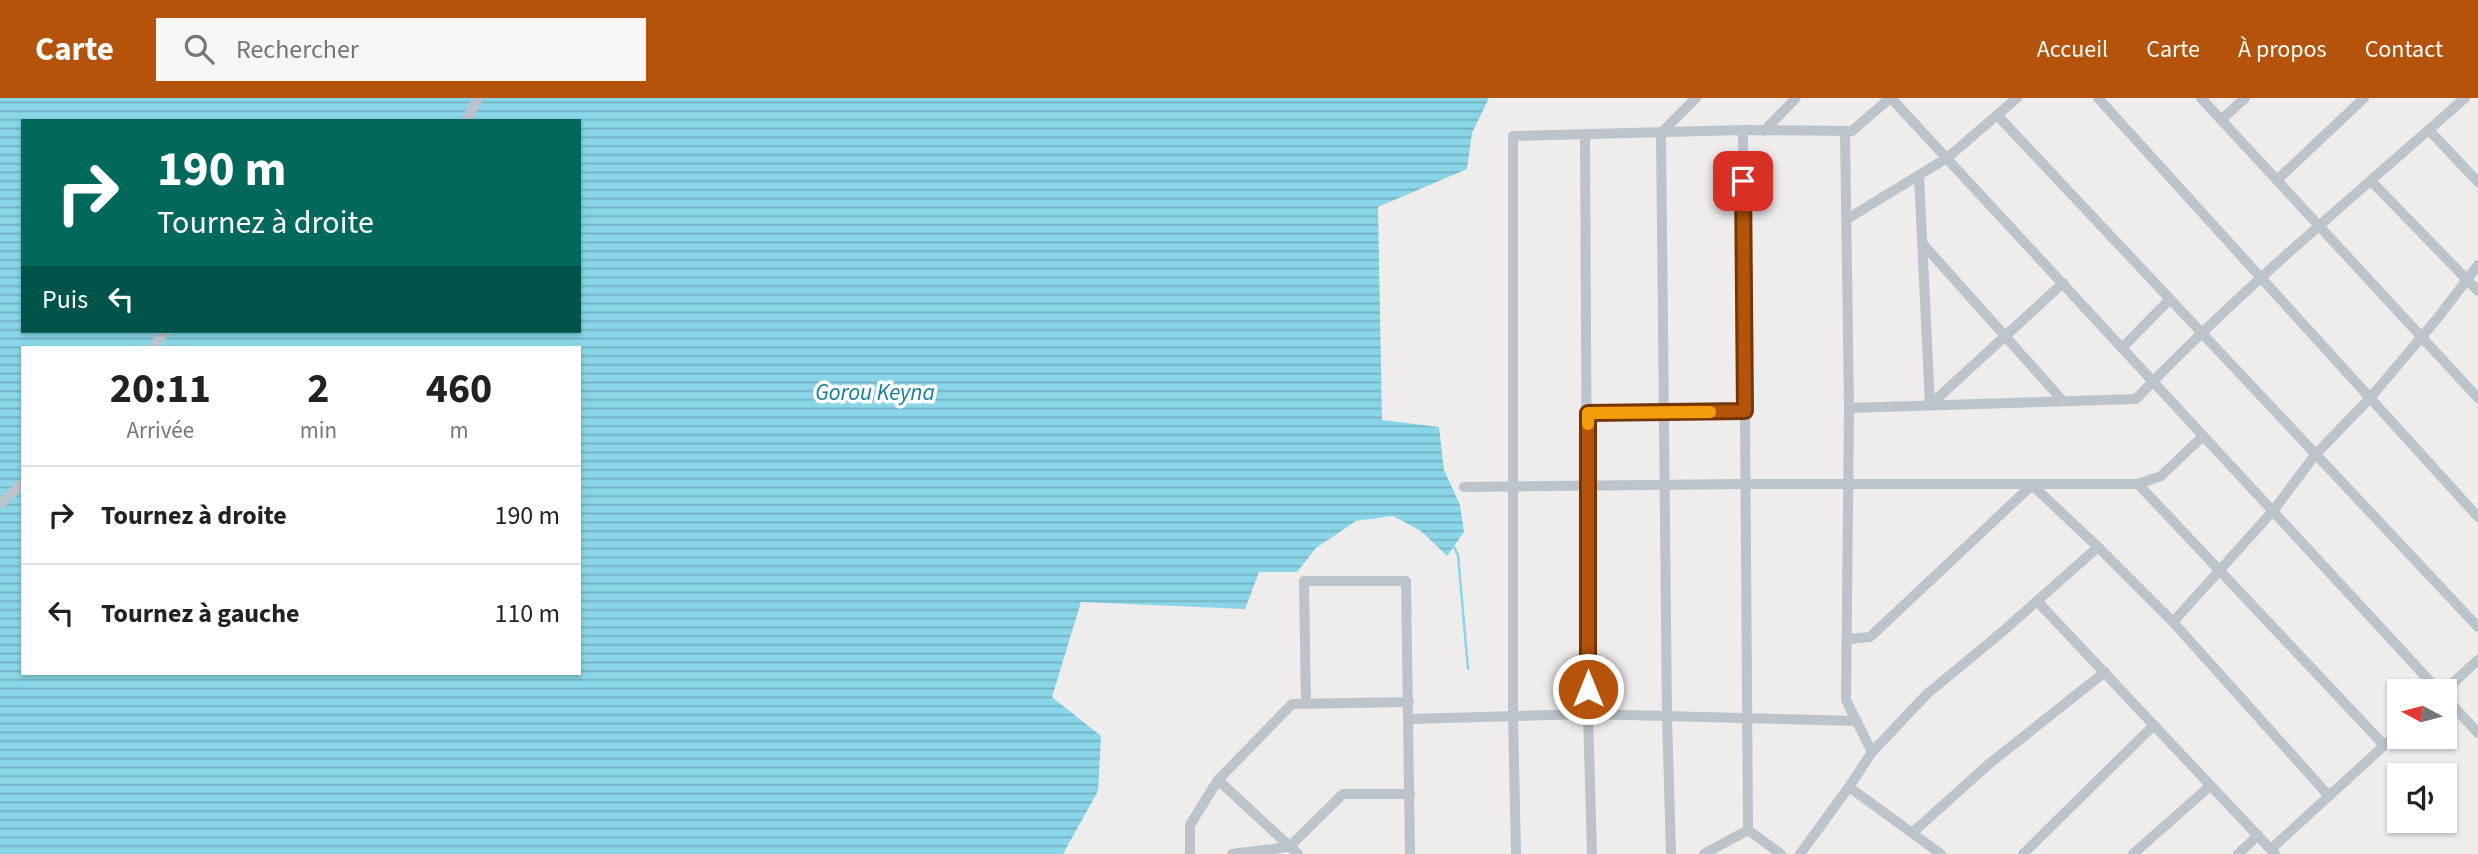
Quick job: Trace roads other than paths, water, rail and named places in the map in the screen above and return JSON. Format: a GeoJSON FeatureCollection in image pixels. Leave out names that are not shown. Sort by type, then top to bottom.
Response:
{"type":"FeatureCollection","features":[{"type":"Feature","properties":{"kind":"street"},"geometry":{"type":"LineString","coordinates":[[467,119],[478,98]]}},
{"type":"Feature","properties":{"kind":"street"},"geometry":{"type":"LineString","coordinates":[[1671,854],[1661,133],[1696,98]]}},
{"type":"Feature","properties":{"kind":"street"},"geometry":{"type":"LineString","coordinates":[[1764,131],[1796,98]]}},
{"type":"Feature","properties":{"kind":"street"},"geometry":{"type":"LineString","coordinates":[[1516,854],[1513,716],[1513,136],[1743,130],[1852,131],[1890,98],[2430,679]]}},
{"type":"Feature","properties":{"kind":"street"},"geometry":{"type":"LineString","coordinates":[[1847,219],[1947,158],[2017,98]]}},
{"type":"Feature","properties":{"kind":"street"},"geometry":{"type":"LineString","coordinates":[[2098,98],[2478,517]]}},
{"type":"Feature","properties":{"kind":"street"},"geometry":{"type":"LineString","coordinates":[[2201,98],[2478,398]]}},
{"type":"Feature","properties":{"kind":"street"},"geometry":{"type":"LineString","coordinates":[[2221,120],[2245,98]]}},
{"type":"Feature","properties":{"kind":"street"},"geometry":{"type":"LineString","coordinates":[[2277,180],[2364,98]]}},
{"type":"Feature","properties":{"kind":"street"},"geometry":{"type":"LineString","coordinates":[[1849,408],[2136,398],[2202,333],[2319,226],[2465,98]]}},
{"type":"Feature","properties":{"kind":"street"},"geometry":{"type":"LineString","coordinates":[[1998,116],[2478,627]]}},
{"type":"Feature","properties":{"kind":"street"},"geometry":{"type":"LineString","coordinates":[[1743,130],[1748,830]]}},
{"type":"Feature","properties":{"kind":"street"},"geometry":{"type":"LineString","coordinates":[[2429,130],[2478,182]]}},
{"type":"Feature","properties":{"kind":"street"},"geometry":{"type":"LineString","coordinates":[[1845,131],[1849,408],[1846,699],[1872,752]]}},
{"type":"Feature","properties":{"kind":"street"},"geometry":{"type":"LineString","coordinates":[[1585,135],[1588,714],[1592,854]]}},
{"type":"Feature","properties":{"kind":"street"},"geometry":{"type":"LineString","coordinates":[[1919,176],[1930,405]]}},
{"type":"Feature","properties":{"kind":"street"},"geometry":{"type":"LineString","coordinates":[[2371,181],[2478,291]]}},
{"type":"Feature","properties":{"kind":"street"},"geometry":{"type":"LineString","coordinates":[[1922,243],[2063,401]]}},
{"type":"Feature","properties":{"kind":"street"},"geometry":{"type":"LineString","coordinates":[[2173,622],[2273,511],[2315,455],[2370,398],[2478,265]]}},
{"type":"Feature","properties":{"kind":"street"},"geometry":{"type":"LineString","coordinates":[[1930,405],[2063,284]]}},
{"type":"Feature","properties":{"kind":"street"},"geometry":{"type":"LineString","coordinates":[[2122,348],[2168,300]]}},
{"type":"Feature","properties":{"kind":"street"},"geometry":{"type":"LineString","coordinates":[[1588,413],[1745,411]]}},
{"type":"Feature","properties":{"kind":"street"},"geometry":{"type":"LineString","coordinates":[[1464,487],[2138,484],[2161,476],[2203,436]]}},
{"type":"Feature","properties":{"kind":"street"},"geometry":{"type":"LineString","coordinates":[[2138,484],[2384,746]]}},
{"type":"Feature","properties":{"kind":"street"},"geometry":{"type":"LineString","coordinates":[[0,504],[21,485]]}},
{"type":"Feature","properties":{"kind":"street"},"geometry":{"type":"LineString","coordinates":[[2032,485],[2173,622],[2329,796]]}},
{"type":"Feature","properties":{"kind":"street"},"geometry":{"type":"LineString","coordinates":[[1847,639],[1870,637],[2032,485]]}},
{"type":"Feature","properties":{"kind":"street"},"geometry":{"type":"LineString","coordinates":[[1800,854],[1872,752],[1927,694],[2098,547]]}},
{"type":"Feature","properties":{"kind":"street"},"geometry":{"type":"LineString","coordinates":[[1306,704],[1304,581],[1406,581],[1410,854]]}},
{"type":"Feature","properties":{"kind":"street"},"geometry":{"type":"LineString","coordinates":[[2037,601],[2273,852],[2387,743]]}},
{"type":"Feature","properties":{"kind":"street"},"geometry":{"type":"LineString","coordinates":[[2455,679],[2478,660]]}},
{"type":"Feature","properties":{"kind":"street"},"geometry":{"type":"LineString","coordinates":[[1912,833],[1989,764],[2105,671]]}},
{"type":"Feature","properties":{"kind":"street"},"geometry":{"type":"LineString","coordinates":[[1190,854],[1190,825],[1218,780],[1292,704],[1409,702]]}},
{"type":"Feature","properties":{"kind":"street"},"geometry":{"type":"LineString","coordinates":[[2457,711],[2478,733]]}},
{"type":"Feature","properties":{"kind":"street"},"geometry":{"type":"LineString","coordinates":[[1409,719],[1588,714],[1857,720]]}},
{"type":"Feature","properties":{"kind":"street"},"geometry":{"type":"LineString","coordinates":[[2023,854],[2154,725]]}},
{"type":"Feature","properties":{"kind":"street"},"geometry":{"type":"LineString","coordinates":[[1218,780],[1294,850]]}},
{"type":"Feature","properties":{"kind":"street"},"geometry":{"type":"LineString","coordinates":[[2133,854],[2210,786]]}},
{"type":"Feature","properties":{"kind":"street"},"geometry":{"type":"LineString","coordinates":[[1849,787],[1941,854]]}},
{"type":"Feature","properties":{"kind":"street"},"geometry":{"type":"LineString","coordinates":[[1231,854],[1294,850],[1343,794],[1410,793]]}},
{"type":"Feature","properties":{"kind":"street"},"geometry":{"type":"LineString","coordinates":[[1704,854],[1748,830]]}},
{"type":"Feature","properties":{"kind":"street"},"geometry":{"type":"LineString","coordinates":[[1748,830],[1781,854]]}},
{"type":"Feature","properties":{"kind":"street"},"geometry":{"type":"LineString","coordinates":[[2238,854],[2258,835]]}},
{"type":"Feature","properties":{"kind":"water","name":"Gorou Keyna"},"geometry":{"type":"Polygon","coordinates":[[[0,98],[1489,98],[1472,133],[1467,169],[1378,207],[1382,420],[1439,427],[1444,470],[1460,505],[1464,532],[1447,556],[1421,531],[1393,516],[1356,521],[1316,548],[1297,572],[1259,572],[1245,609],[1081,602],[1052,697],[1101,736],[1098,791],[1063,854],[0,854],[0,98]]]}},
{"type":"Feature","properties":{"kind":"waterway"},"geometry":{"type":"LineString","coordinates":[[1453,545],[1458,555],[1468,669]]}}]}
